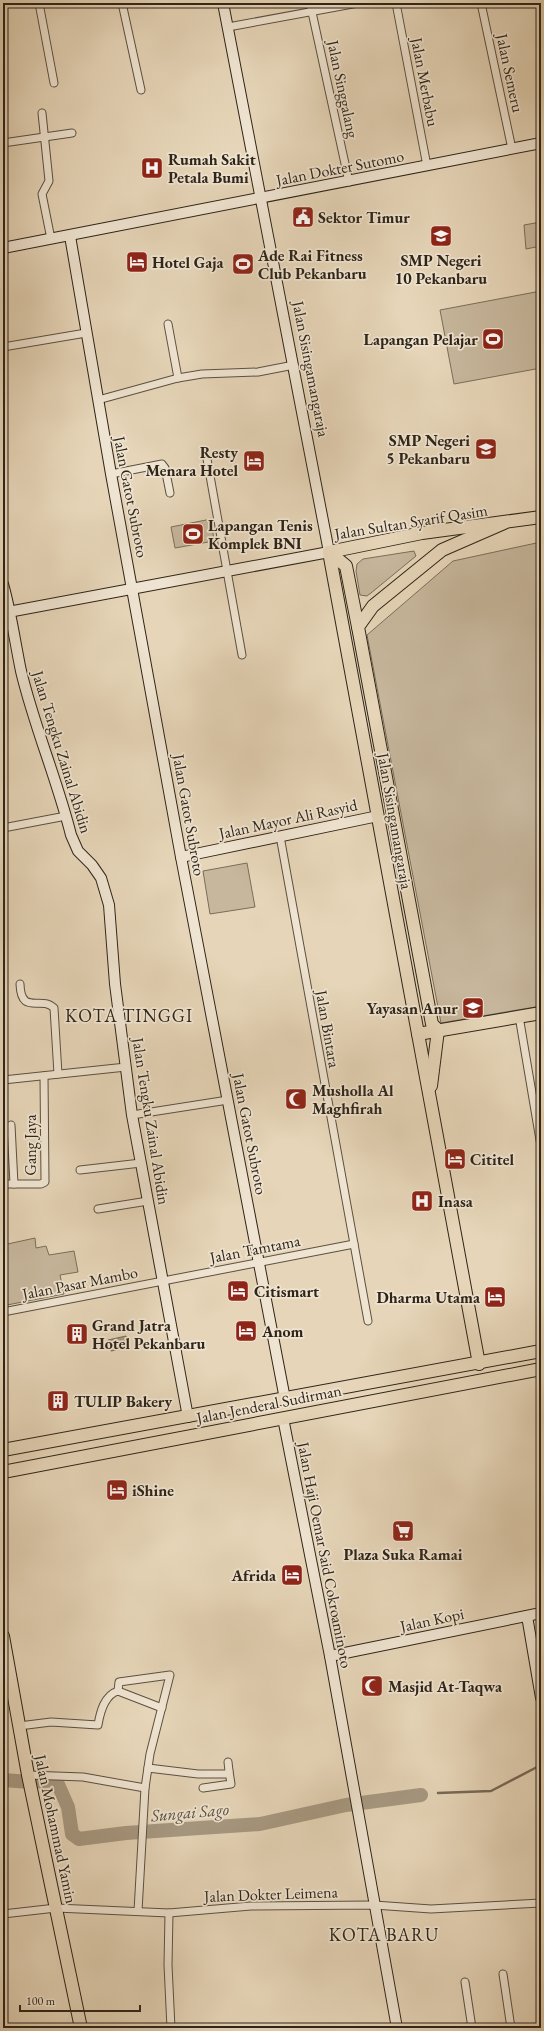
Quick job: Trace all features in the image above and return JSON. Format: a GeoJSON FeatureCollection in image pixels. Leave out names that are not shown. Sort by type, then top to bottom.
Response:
{"type":"FeatureCollection","features":[{"type":"Feature","properties":{"kind":"main road","name":"Jalan Sultan Syarif Qasim"},"geometry":{"type":"LineString","coordinates":[[329,552],[422,533],[541,517]]}},
{"type":"Feature","properties":{"kind":"main road"},"geometry":{"type":"LineString","coordinates":[[358,626],[373,606],[442,550],[504,523]]}},
{"type":"Feature","properties":{"kind":"main road","name":"Jalan Sisingamangaraja"},"geometry":{"type":"LineString","coordinates":[[329,552],[346,566],[432,1024],[438,1030],[429,1095]]}},
{"type":"Feature","properties":{"kind":"main road","name":"Jalan Sisingamangaraja"},"geometry":{"type":"LineString","coordinates":[[329,552],[479,1364]]}},
{"type":"Feature","properties":{"kind":"main road"},"geometry":{"type":"LineString","coordinates":[[378,816],[388,790]]}},
{"type":"Feature","properties":{"kind":"main road"},"geometry":{"type":"LineString","coordinates":[[418,1034],[541,1013]]}},
{"type":"Feature","properties":{"kind":"main road","name":"Jalan Jenderal Sudirman"},"geometry":{"type":"LineString","coordinates":[[3,1450],[479,1364],[541,1351]]}},
{"type":"Feature","properties":{"kind":"main road","name":"Jalan Jenderal Sudirman"},"geometry":{"type":"LineString","coordinates":[[3,1472],[541,1369]]}},
{"type":"Feature","properties":{"kind":"main road","name":"Jalan Mohammad Yamin"},"geometry":{"type":"LineString","coordinates":[[3,1636],[29,1781],[81,2028]]}},
{"type":"Feature","properties":{"kind":"street"},"geometry":{"type":"LineString","coordinates":[[39,3],[54,83]]}},
{"type":"Feature","properties":{"kind":"street"},"geometry":{"type":"LineString","coordinates":[[122,3],[141,90]]}},
{"type":"Feature","properties":{"kind":"street","name":"Jalan Sisingamangaraja"},"geometry":{"type":"LineString","coordinates":[[223,3],[329,552]]}},
{"type":"Feature","properties":{"kind":"street","name":"Jalan Singgalang"},"geometry":{"type":"LineString","coordinates":[[310,3],[349,182]]}},
{"type":"Feature","properties":{"kind":"street"},"geometry":{"type":"LineString","coordinates":[[228,27],[358,3]]}},
{"type":"Feature","properties":{"kind":"street","name":"Jalan Merbabu"},"geometry":{"type":"LineString","coordinates":[[396,3],[427,166]]}},
{"type":"Feature","properties":{"kind":"street","name":"Jalan Semeru"},"geometry":{"type":"LineString","coordinates":[[481,3],[512,149]]}},
{"type":"Feature","properties":{"kind":"street"},"geometry":{"type":"LineString","coordinates":[[42,113],[49,181],[42,194],[51,239]]}},
{"type":"Feature","properties":{"kind":"street"},"geometry":{"type":"LineString","coordinates":[[3,143],[72,133]]}},
{"type":"Feature","properties":{"kind":"street","name":"Jalan Dokter Sutomo"},"geometry":{"type":"LineString","coordinates":[[3,248],[349,182],[541,143]]}},
{"type":"Feature","properties":{"kind":"street","name":"Jalan Gatot Subroto"},"geometry":{"type":"LineString","coordinates":[[70,236],[110,474],[133,588],[181,857],[285,1399]]}},
{"type":"Feature","properties":{"kind":"street"},"geometry":{"type":"LineString","coordinates":[[168,324],[178,378]]}},
{"type":"Feature","properties":{"kind":"street"},"geometry":{"type":"LineString","coordinates":[[3,347],[86,333]]}},
{"type":"Feature","properties":{"kind":"street"},"geometry":{"type":"LineString","coordinates":[[98,400],[178,378],[202,374],[258,372],[294,365]]}},
{"type":"Feature","properties":{"kind":"street"},"geometry":{"type":"LineString","coordinates":[[207,460],[242,654]]}},
{"type":"Feature","properties":{"kind":"street"},"geometry":{"type":"LineString","coordinates":[[110,474],[162,464],[165,468],[170,493]]}},
{"type":"Feature","properties":{"kind":"street","name":"Jalan Sultan Syarif Qasim"},"geometry":{"type":"LineString","coordinates":[[7,612],[329,552]]}},
{"type":"Feature","properties":{"kind":"street","name":"Jalan Tengku Zainal Abidin"},"geometry":{"type":"LineString","coordinates":[[3,584],[7,612],[21,670],[74,845],[92,866],[106,890],[109,905],[114,984],[132,1115],[188,1417]]}},
{"type":"Feature","properties":{"kind":"street"},"geometry":{"type":"LineString","coordinates":[[3,828],[66,816]]}},
{"type":"Feature","properties":{"kind":"street","name":"Jalan Mayor Ali Rasyid"},"geometry":{"type":"LineString","coordinates":[[181,857],[378,816]]}},
{"type":"Feature","properties":{"kind":"street","name":"Jalan Bintara"},"geometry":{"type":"LineString","coordinates":[[280,836],[334,1143],[368,1321]]}},
{"type":"Feature","properties":{"kind":"street"},"geometry":{"type":"LineString","coordinates":[[20,984],[23,998],[27,1003],[49,1004],[54,1008],[58,1074]]}},
{"type":"Feature","properties":{"kind":"street"},"geometry":{"type":"LineString","coordinates":[[521,1016],[520,1022],[541,1146]]}},
{"type":"Feature","properties":{"kind":"street"},"geometry":{"type":"LineString","coordinates":[[3,1080],[126,1067]]}},
{"type":"Feature","properties":{"kind":"street","name":"Gang Jaya"},"geometry":{"type":"LineString","coordinates":[[3,1184],[42,1184],[46,1181],[44,1076]]}},
{"type":"Feature","properties":{"kind":"street"},"geometry":{"type":"LineString","coordinates":[[132,1115],[228,1100]]}},
{"type":"Feature","properties":{"kind":"street","name":"Gang Jaya"},"geometry":{"type":"LineString","coordinates":[[11,1125],[14,1184]]}},
{"type":"Feature","properties":{"kind":"street"},"geometry":{"type":"LineString","coordinates":[[80,1170],[141,1163]]}},
{"type":"Feature","properties":{"kind":"street"},"geometry":{"type":"LineString","coordinates":[[98,1209],[148,1201]]}},
{"type":"Feature","properties":{"kind":"street","name":"Jalan Tamtama"},"geometry":{"type":"LineString","coordinates":[[162,1281],[354,1244]]}},
{"type":"Feature","properties":{"kind":"street","name":"Jalan Pasar Mambo"},"geometry":{"type":"LineString","coordinates":[[3,1312],[162,1281]]}},
{"type":"Feature","properties":{"kind":"street","name":"Jalan Haji Oemar Said Cokroaminoto"},"geometry":{"type":"LineString","coordinates":[[283,1418],[330,1656],[397,2028]]}},
{"type":"Feature","properties":{"kind":"street","name":"Jalan Kopi"},"geometry":{"type":"LineString","coordinates":[[330,1656],[541,1613]]}},
{"type":"Feature","properties":{"kind":"street"},"geometry":{"type":"LineString","coordinates":[[527,1616],[541,1698]]}},
{"type":"Feature","properties":{"kind":"street"},"geometry":{"type":"LineString","coordinates":[[19,1726],[51,1722],[98,1725],[100,1711],[109,1697],[118,1691],[119,1682],[170,1675],[150,1754],[145,1788],[138,1911]]}},
{"type":"Feature","properties":{"kind":"street"},"geometry":{"type":"LineString","coordinates":[[118,1691],[162,1708]]}},
{"type":"Feature","properties":{"kind":"street"},"geometry":{"type":"LineString","coordinates":[[202,1788],[231,1784],[228,1762]]}},
{"type":"Feature","properties":{"kind":"street"},"geometry":{"type":"LineString","coordinates":[[148,1768],[198,1774],[227,1774],[229,1771]]}},
{"type":"Feature","properties":{"kind":"street"},"geometry":{"type":"LineString","coordinates":[[29,1781],[83,1777],[145,1788]]}},
{"type":"Feature","properties":{"kind":"street","name":"Jalan Dokter Leimena"},"geometry":{"type":"LineString","coordinates":[[3,1914],[56,1908],[169,1913],[251,1906],[374,1905],[431,1909],[541,1903]]}},
{"type":"Feature","properties":{"kind":"street"},"geometry":{"type":"LineString","coordinates":[[169,1913],[168,1965],[171,2028]]}},
{"type":"Feature","properties":{"kind":"street"},"geometry":{"type":"LineString","coordinates":[[503,1974],[511,2028]]}},
{"type":"Feature","properties":{"kind":"street"},"geometry":{"type":"LineString","coordinates":[[466,1982],[472,2028]]}},
{"type":"Feature","properties":{"kind":"shaded area"},"geometry":{"type":"Polygon","coordinates":[[[541,222],[541,246],[526,249],[524,225],[541,222]]]}},
{"type":"Feature","properties":{"kind":"shaded area","name":"Lapangan Pelajar"},"geometry":{"type":"Polygon","coordinates":[[[541,291],[541,368],[454,384],[440,310],[541,291]]]}},
{"type":"Feature","properties":{"kind":"shaded area","name":"Lapangan Tenis Komplek BNI"},"geometry":{"type":"Polygon","coordinates":[[[211,519],[214,541],[175,548],[171,527],[211,519]]]}},
{"type":"Feature","properties":{"kind":"shaded area"},"geometry":{"type":"Polygon","coordinates":[[[541,542],[541,1006],[441,1023],[367,635],[453,561],[541,542]]]}},
{"type":"Feature","properties":{"kind":"shaded area"},"geometry":{"type":"Polygon","coordinates":[[[414,551],[416,556],[371,593],[367,596],[360,595],[356,571],[357,564],[363,559],[414,551]]]}},
{"type":"Feature","properties":{"kind":"shaded area"},"geometry":{"type":"Polygon","coordinates":[[[247,863],[255,907],[210,914],[203,871],[247,863]]]}},
{"type":"Feature","properties":{"kind":"shaded area"},"geometry":{"type":"Polygon","coordinates":[[[35,1238],[36,1248],[46,1246],[49,1255],[74,1251],[78,1272],[60,1275],[64,1294],[7,1305],[3,1284],[3,1245],[35,1238]]]}},
{"type":"Feature","properties":{"kind":"shaded area"},"geometry":{"type":"Polygon","coordinates":[[[126,1336],[128,1348],[111,1351],[108,1340],[126,1336]]]}},
{"type":"Feature","properties":{"kind":"waterway","name":"Sungai Sago"},"geometry":{"type":"LineString","coordinates":[[438,1793],[491,1791],[541,1765]]}},
{"type":"Feature","properties":{"kind":"waterway","name":"Sungai Sago"},"geometry":{"type":"LineString","coordinates":[[3,1780],[30,1782],[56,1780],[68,1807],[72,1834],[79,1839],[126,1833],[260,1824],[346,1805],[421,1795]]}},
{"type":"Feature","properties":{"kind":"place","name":"Rumah Sakit Petala Bumi"},"geometry":{"type":"Point","coordinates":[152,168]}},
{"type":"Feature","properties":{"kind":"place","name":"Sektor Timur"},"geometry":{"type":"Point","coordinates":[303,217]}},
{"type":"Feature","properties":{"kind":"place","name":"SMP Negeri 10 Pekanbaru"},"geometry":{"type":"Point","coordinates":[441,236]}},
{"type":"Feature","properties":{"kind":"place","name":"Hotel Gaja"},"geometry":{"type":"Point","coordinates":[137,262]}},
{"type":"Feature","properties":{"kind":"place","name":"Ade Rai Fitness Club Pekanbaru"},"geometry":{"type":"Point","coordinates":[243,264]}},
{"type":"Feature","properties":{"kind":"place","name":"Lapangan Pelajar"},"geometry":{"type":"Point","coordinates":[493,339]}},
{"type":"Feature","properties":{"kind":"place","name":"SMP Negeri 5 Pekanbaru"},"geometry":{"type":"Point","coordinates":[486,449]}},
{"type":"Feature","properties":{"kind":"place","name":"Resty Menara Hotel"},"geometry":{"type":"Point","coordinates":[254,461]}},
{"type":"Feature","properties":{"kind":"place","name":"Lapangan Tenis Komplek BNI"},"geometry":{"type":"Point","coordinates":[193,534]}},
{"type":"Feature","properties":{"kind":"place","name":"Yayasan Anur"},"geometry":{"type":"Point","coordinates":[473,1008]}},
{"type":"Feature","properties":{"kind":"place","name":"Musholla Al Maghfirah"},"geometry":{"type":"Point","coordinates":[296,1099]}},
{"type":"Feature","properties":{"kind":"place","name":"Cititel"},"geometry":{"type":"Point","coordinates":[455,1159]}},
{"type":"Feature","properties":{"kind":"place","name":"Inasa"},"geometry":{"type":"Point","coordinates":[422,1201]}},
{"type":"Feature","properties":{"kind":"place","name":"Citismart"},"geometry":{"type":"Point","coordinates":[238,1291]}},
{"type":"Feature","properties":{"kind":"place","name":"Dharma Utama"},"geometry":{"type":"Point","coordinates":[495,1297]}},
{"type":"Feature","properties":{"kind":"place","name":"Anom"},"geometry":{"type":"Point","coordinates":[246,1331]}},
{"type":"Feature","properties":{"kind":"place","name":"Grand Jatra Hotel Pekanbaru"},"geometry":{"type":"Point","coordinates":[77,1334]}},
{"type":"Feature","properties":{"kind":"place","name":"TULIP Bakery"},"geometry":{"type":"Point","coordinates":[58,1401]}},
{"type":"Feature","properties":{"kind":"place","name":"iShine"},"geometry":{"type":"Point","coordinates":[117,1490]}},
{"type":"Feature","properties":{"kind":"place","name":"Plaza Suka Ramai"},"geometry":{"type":"Point","coordinates":[403,1531]}},
{"type":"Feature","properties":{"kind":"place","name":"Afrida"},"geometry":{"type":"Point","coordinates":[292,1575]}},
{"type":"Feature","properties":{"kind":"place","name":"Masjid At-Taqwa"},"geometry":{"type":"Point","coordinates":[372,1686]}},
{"type":"Feature","properties":{"kind":"district","name":"KOTA TINGGI"},"geometry":{"type":"Point","coordinates":[129,1015]}},
{"type":"Feature","properties":{"kind":"district","name":"KOTA BARU"},"geometry":{"type":"Point","coordinates":[384,1934]}}]}
